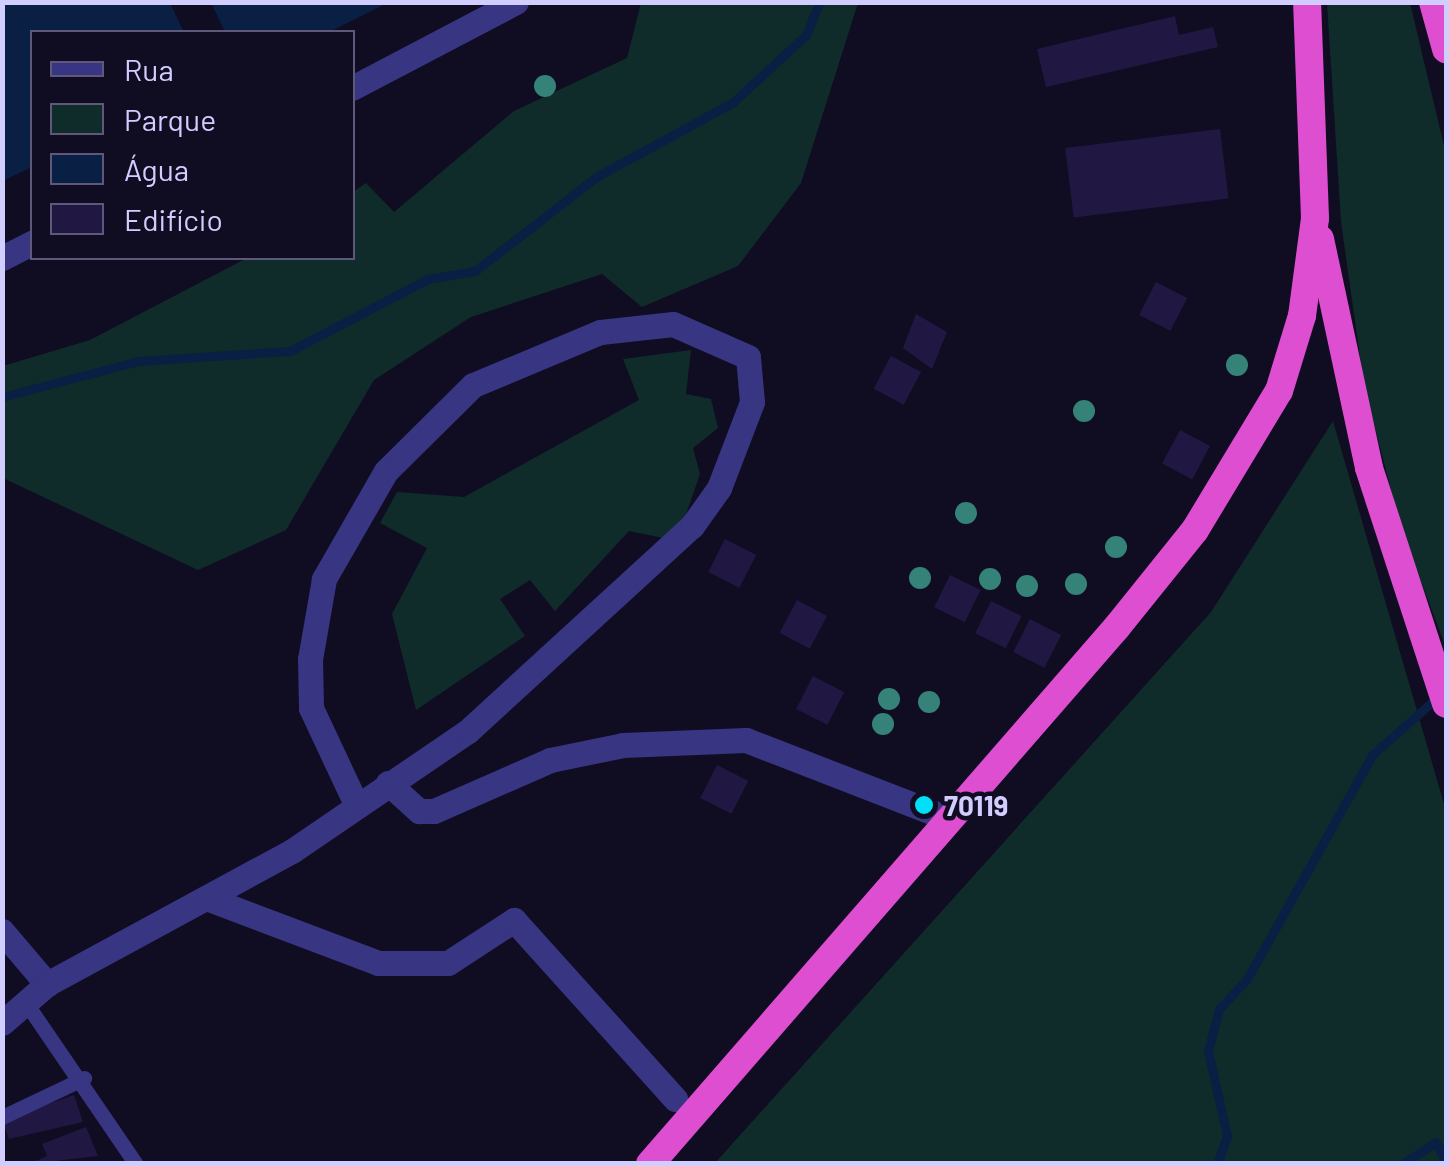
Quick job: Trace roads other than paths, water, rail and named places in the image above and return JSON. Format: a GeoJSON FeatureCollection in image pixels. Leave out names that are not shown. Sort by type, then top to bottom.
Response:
{"type":"FeatureCollection","features":[{"type":"Feature","properties":{"kind":"highway"},"geometry":{"type":"LineString","coordinates":[[650,1164],[945,818],[1118,627],[1238,462],[1279,391],[1302,316],[1315,218],[1308,2]]}},
{"type":"Feature","properties":{"kind":"highway"},"geometry":{"type":"LineString","coordinates":[[1433,2],[1446,49]]}},
{"type":"Feature","properties":{"kind":"highway"},"geometry":{"type":"LineString","coordinates":[[1315,218],[1370,468],[1446,704]]}},
{"type":"Feature","properties":{"kind":"street"},"geometry":{"type":"LineString","coordinates":[[355,86],[516,2]]}},
{"type":"Feature","properties":{"kind":"street"},"geometry":{"type":"LineString","coordinates":[[2,258],[30,245]]}},
{"type":"Feature","properties":{"kind":"street"},"geometry":{"type":"LineString","coordinates":[[2,1023],[47,984],[209,898],[357,806],[468,731],[692,526],[719,488],[752,402],[748,357],[673,324],[600,332],[473,385],[386,472],[324,578],[310,659],[312,708],[357,806]]}},
{"type":"Feature","properties":{"kind":"street"},"geometry":{"type":"LineString","coordinates":[[388,783],[419,812],[434,811],[550,760],[623,745],[746,740],[945,818]]}},
{"type":"Feature","properties":{"kind":"street"},"geometry":{"type":"LineString","coordinates":[[209,898],[378,963],[448,963],[514,920],[675,1100]]}},
{"type":"Feature","properties":{"kind":"street"},"geometry":{"type":"LineString","coordinates":[[2,931],[47,984]]}},
{"type":"Feature","properties":{"kind":"lane"},"geometry":{"type":"LineString","coordinates":[[26,1003],[84,1078],[136,1164]]}},
{"type":"Feature","properties":{"kind":"lane"},"geometry":{"type":"LineString","coordinates":[[2,1117],[84,1078]]}},
{"type":"Feature","properties":{"kind":"water"},"geometry":{"type":"Polygon","coordinates":[[[2,3],[170,3],[183,30],[30,30],[30,168],[3,181],[2,3]]]}},
{"type":"Feature","properties":{"kind":"water"},"geometry":{"type":"Polygon","coordinates":[[[211,3],[388,3],[333,30],[224,30],[211,3]]]}},
{"type":"Feature","properties":{"kind":"waterway"},"geometry":{"type":"LineString","coordinates":[[2,397],[138,361],[290,351],[428,279],[475,271],[596,177],[732,103],[806,35],[819,2]]}},
{"type":"Feature","properties":{"kind":"waterway"},"geometry":{"type":"LineString","coordinates":[[1217,1164],[1227,1136],[1208,1051],[1219,1009],[1247,979],[1372,755],[1433,701]]}},
{"type":"Feature","properties":{"kind":"waterway"},"geometry":{"type":"LineString","coordinates":[[1402,1164],[1436,1142],[1446,1163]]}},
{"type":"Feature","properties":{"kind":"place","name":"70119"},"geometry":{"type":"Point","coordinates":[924,805]}}]}
